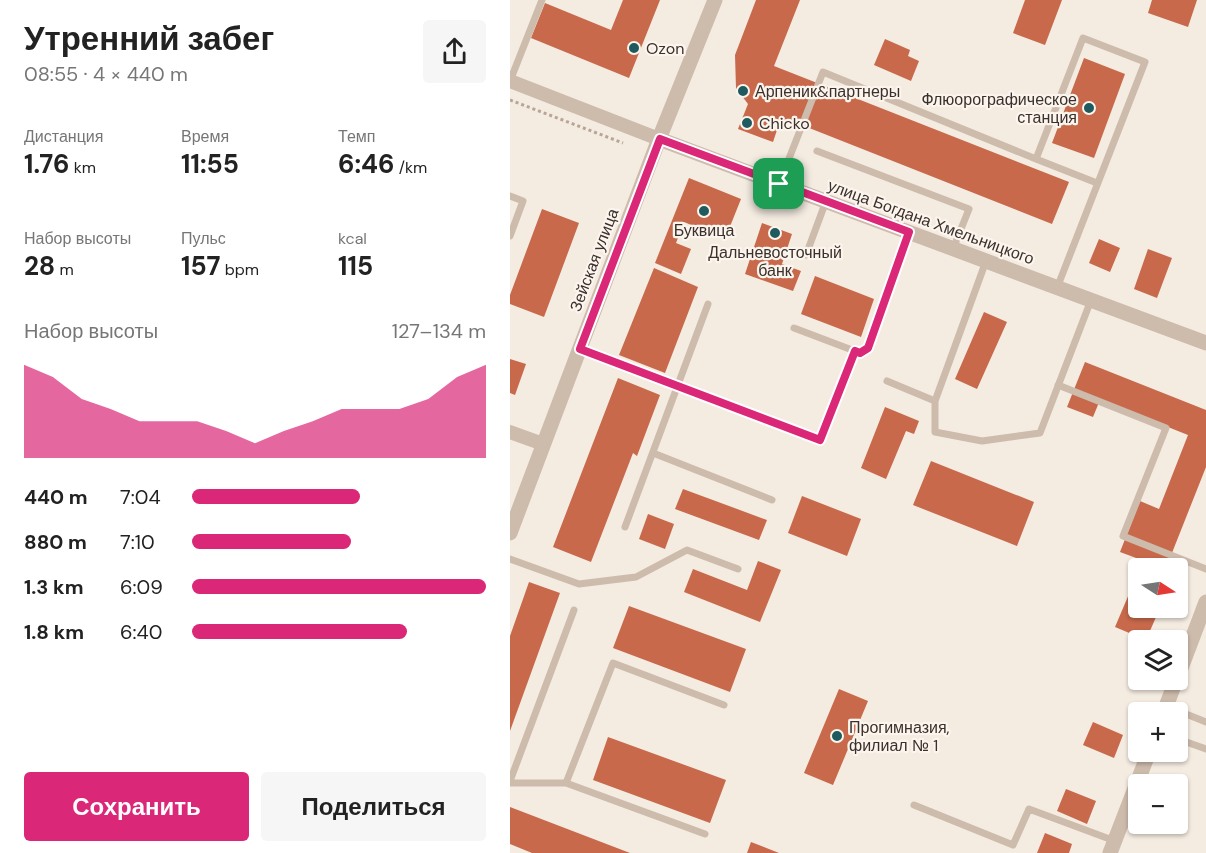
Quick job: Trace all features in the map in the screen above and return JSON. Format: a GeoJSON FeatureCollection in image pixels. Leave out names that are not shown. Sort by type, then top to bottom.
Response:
{"type":"FeatureCollection","features":[{"type":"Feature","properties":{"kind":"street","name":"Зейская улица"},"geometry":{"type":"LineString","coordinates":[[510,533],[715,0]]}},
{"type":"Feature","properties":{"kind":"street","name":"улица Богдана Хмельницкого"},"geometry":{"type":"LineString","coordinates":[[510,81],[1206,343]]}},
{"type":"Feature","properties":{"kind":"street"},"geometry":{"type":"LineString","coordinates":[[510,432],[543,444]]}},
{"type":"Feature","properties":{"kind":"street"},"geometry":{"type":"LineString","coordinates":[[1188,649],[1206,602]]}},
{"type":"Feature","properties":{"kind":"street"},"geometry":{"type":"LineString","coordinates":[[1114,849],[1145,762]]}},
{"type":"Feature","properties":{"kind":"lane"},"geometry":{"type":"LineString","coordinates":[[510,81],[542,0]]}},
{"type":"Feature","properties":{"kind":"lane"},"geometry":{"type":"LineString","coordinates":[[1036,159],[1083,38],[1145,62],[1057,288]]}},
{"type":"Feature","properties":{"kind":"lane"},"geometry":{"type":"LineString","coordinates":[[779,184],[823,72],[1097,183]]}},
{"type":"Feature","properties":{"kind":"lane"},"geometry":{"type":"LineString","coordinates":[[817,151],[969,209],[953,249]]}},
{"type":"Feature","properties":{"kind":"lane"},"geometry":{"type":"LineString","coordinates":[[510,196],[523,201],[510,236]]}},
{"type":"Feature","properties":{"kind":"lane"},"geometry":{"type":"LineString","coordinates":[[806,255],[826,201]]}},
{"type":"Feature","properties":{"kind":"lane"},"geometry":{"type":"LineString","coordinates":[[794,328],[860,353],[868,348],[909,232]]}},
{"type":"Feature","properties":{"kind":"lane"},"geometry":{"type":"LineString","coordinates":[[986,261],[935,400],[935,432],[982,441],[1040,433],[1091,300]]}},
{"type":"Feature","properties":{"kind":"lane"},"geometry":{"type":"LineString","coordinates":[[625,527],[708,303]]}},
{"type":"Feature","properties":{"kind":"lane"},"geometry":{"type":"LineString","coordinates":[[580,349],[820,440],[855,351]]}},
{"type":"Feature","properties":{"kind":"lane"},"geometry":{"type":"LineString","coordinates":[[887,381],[935,400]]}},
{"type":"Feature","properties":{"kind":"lane"},"geometry":{"type":"LineString","coordinates":[[1058,385],[1166,428],[1124,536],[1206,568]]}},
{"type":"Feature","properties":{"kind":"lane"},"geometry":{"type":"LineString","coordinates":[[653,453],[772,500]]}},
{"type":"Feature","properties":{"kind":"lane"},"geometry":{"type":"LineString","coordinates":[[510,559],[579,584],[636,577],[687,550],[738,569]]}},
{"type":"Feature","properties":{"kind":"lane"},"geometry":{"type":"LineString","coordinates":[[574,610],[510,782],[566,783],[705,834]]}},
{"type":"Feature","properties":{"kind":"lane"},"geometry":{"type":"LineString","coordinates":[[566,783],[613,663],[724,705]]}},
{"type":"Feature","properties":{"kind":"lane"},"geometry":{"type":"LineString","coordinates":[[1188,717],[1206,722]]}},
{"type":"Feature","properties":{"kind":"lane"},"geometry":{"type":"LineString","coordinates":[[1188,743],[1206,749]]}},
{"type":"Feature","properties":{"kind":"lane"},"geometry":{"type":"LineString","coordinates":[[914,805],[1013,845],[1029,809],[1114,849]]}},
{"type":"Feature","properties":{"kind":"path"},"geometry":{"type":"LineString","coordinates":[[510,100],[623,143]]}},
{"type":"Feature","properties":{"kind":"building"},"geometry":{"type":"Polygon","coordinates":[[[623,0],[660,0],[629,78],[531,38],[545,3],[611,30],[623,0]]]}},
{"type":"Feature","properties":{"kind":"building"},"geometry":{"type":"Polygon","coordinates":[[[756,0],[800,0],[774,66],[1069,182],[1052,224],[789,120],[785,130],[778,127],[773,142],[738,129],[748,104],[736,88],[735,55],[756,0]]]}},
{"type":"Feature","properties":{"kind":"building"},"geometry":{"type":"Polygon","coordinates":[[[1025,0],[1062,0],[1045,45],[1013,33],[1025,0]]]}},
{"type":"Feature","properties":{"kind":"building"},"geometry":{"type":"Polygon","coordinates":[[[1152,0],[1197,0],[1188,27],[1148,13],[1152,0]]]}},
{"type":"Feature","properties":{"kind":"building"},"geometry":{"type":"Polygon","coordinates":[[[885,39],[910,50],[908,56],[919,61],[911,81],[874,65],[885,39]]]}},
{"type":"Feature","properties":{"kind":"building","name":"Флюорографическое станция"},"geometry":{"type":"Polygon","coordinates":[[[1084,58],[1125,74],[1094,158],[1052,143],[1084,58]]]}},
{"type":"Feature","properties":{"kind":"building"},"geometry":{"type":"Polygon","coordinates":[[[689,178],[741,199],[725,239],[684,222],[676,243],[691,249],[681,274],[655,263],[689,178]]]}},
{"type":"Feature","properties":{"kind":"building"},"geometry":{"type":"Polygon","coordinates":[[[542,209],[579,223],[544,317],[510,304],[510,295],[542,209]]]}},
{"type":"Feature","properties":{"kind":"building"},"geometry":{"type":"Polygon","coordinates":[[[762,223],[792,234],[782,264],[801,271],[793,291],[745,274],[762,223]]]}},
{"type":"Feature","properties":{"kind":"building"},"geometry":{"type":"Polygon","coordinates":[[[1099,239],[1120,248],[1110,272],[1089,263],[1099,239]]]}},
{"type":"Feature","properties":{"kind":"building"},"geometry":{"type":"Polygon","coordinates":[[[1148,249],[1172,258],[1157,298],[1134,289],[1148,249]]]}},
{"type":"Feature","properties":{"kind":"building"},"geometry":{"type":"Polygon","coordinates":[[[654,268],[698,287],[665,373],[619,355],[654,268]]]}},
{"type":"Feature","properties":{"kind":"building"},"geometry":{"type":"Polygon","coordinates":[[[815,276],[874,299],[861,337],[801,314],[815,276]]]}},
{"type":"Feature","properties":{"kind":"building"},"geometry":{"type":"Polygon","coordinates":[[[984,312],[1007,322],[977,389],[955,379],[984,312]]]}},
{"type":"Feature","properties":{"kind":"building"},"geometry":{"type":"Polygon","coordinates":[[[510,359],[526,364],[515,395],[510,393],[510,359]]]}},
{"type":"Feature","properties":{"kind":"building"},"geometry":{"type":"Polygon","coordinates":[[[1085,362],[1206,410],[1206,467],[1170,558],[1136,558],[1120,552],[1140,501],[1159,509],[1188,435],[1100,400],[1093,417],[1067,407],[1085,362]]]}},
{"type":"Feature","properties":{"kind":"building"},"geometry":{"type":"Polygon","coordinates":[[[618,378],[660,395],[637,456],[633,453],[591,562],[553,547],[618,378]]]}},
{"type":"Feature","properties":{"kind":"building"},"geometry":{"type":"Polygon","coordinates":[[[885,407],[919,421],[914,434],[906,431],[886,479],[861,468],[885,407]]]}},
{"type":"Feature","properties":{"kind":"building"},"geometry":{"type":"Polygon","coordinates":[[[931,461],[1034,502],[1017,546],[913,505],[931,461]]]}},
{"type":"Feature","properties":{"kind":"building"},"geometry":{"type":"Polygon","coordinates":[[[683,489],[767,520],[759,540],[675,509],[683,489]]]}},
{"type":"Feature","properties":{"kind":"building"},"geometry":{"type":"Polygon","coordinates":[[[802,496],[861,519],[847,556],[788,533],[802,496]]]}},
{"type":"Feature","properties":{"kind":"building"},"geometry":{"type":"Polygon","coordinates":[[[648,514],[674,524],[665,549],[639,539],[648,514]]]}},
{"type":"Feature","properties":{"kind":"building"},"geometry":{"type":"Polygon","coordinates":[[[758,561],[781,570],[760,622],[684,592],[693,569],[747,590],[758,561]]]}},
{"type":"Feature","properties":{"kind":"building"},"geometry":{"type":"Polygon","coordinates":[[[529,582],[560,593],[510,731],[510,636],[529,582]]]}},
{"type":"Feature","properties":{"kind":"building"},"geometry":{"type":"Polygon","coordinates":[[[1128,596],[1128,618],[1156,618],[1150,630],[1128,630],[1128,632],[1115,627],[1128,596]]]}},
{"type":"Feature","properties":{"kind":"building"},"geometry":{"type":"Polygon","coordinates":[[[629,606],[746,649],[730,692],[613,648],[629,606]]]}},
{"type":"Feature","properties":{"kind":"building"},"geometry":{"type":"Polygon","coordinates":[[[839,689],[868,701],[833,785],[804,773],[839,689]]]}},
{"type":"Feature","properties":{"kind":"building"},"geometry":{"type":"Polygon","coordinates":[[[1093,722],[1123,735],[1114,758],[1083,745],[1093,722]]]}},
{"type":"Feature","properties":{"kind":"building"},"geometry":{"type":"Polygon","coordinates":[[[608,737],[726,780],[710,823],[593,780],[608,737]]]}},
{"type":"Feature","properties":{"kind":"building"},"geometry":{"type":"Polygon","coordinates":[[[1066,789],[1096,801],[1087,824],[1057,811],[1066,789]]]}},
{"type":"Feature","properties":{"kind":"building"},"geometry":{"type":"Polygon","coordinates":[[[510,807],[630,853],[532,853],[510,844],[510,807]]]}},
{"type":"Feature","properties":{"kind":"building"},"geometry":{"type":"Polygon","coordinates":[[[1045,833],[1072,844],[1069,853],[1037,853],[1045,833]]]}},
{"type":"Feature","properties":{"kind":"building"},"geometry":{"type":"Polygon","coordinates":[[[751,842],[779,853],[747,853],[751,842]]]}},
{"type":"Feature","properties":{"kind":"place","name":"Ozon"},"geometry":{"type":"Point","coordinates":[634,48]}},
{"type":"Feature","properties":{"kind":"place","name":"Арпеник&партнеры"},"geometry":{"type":"Point","coordinates":[743,91]}},
{"type":"Feature","properties":{"kind":"place","name":"Флюорографическое станция"},"geometry":{"type":"Point","coordinates":[1089,108]}},
{"type":"Feature","properties":{"kind":"place","name":"Chicko"},"geometry":{"type":"Point","coordinates":[747,123]}},
{"type":"Feature","properties":{"kind":"place","name":"Буквица"},"geometry":{"type":"Point","coordinates":[704,211]}},
{"type":"Feature","properties":{"kind":"place","name":"Дальневосточный банк"},"geometry":{"type":"Point","coordinates":[775,233]}},
{"type":"Feature","properties":{"kind":"place","name":"Прогимназия, филиал № 1"},"geometry":{"type":"Point","coordinates":[837,736]}},
{"type":"Feature","properties":{"kind":"route"},"geometry":{"type":"LineString","coordinates":[[660,139],[779,184],[909,232],[868,348],[860,353],[855,351],[820,440],[580,349],[660,139]]}}]}
